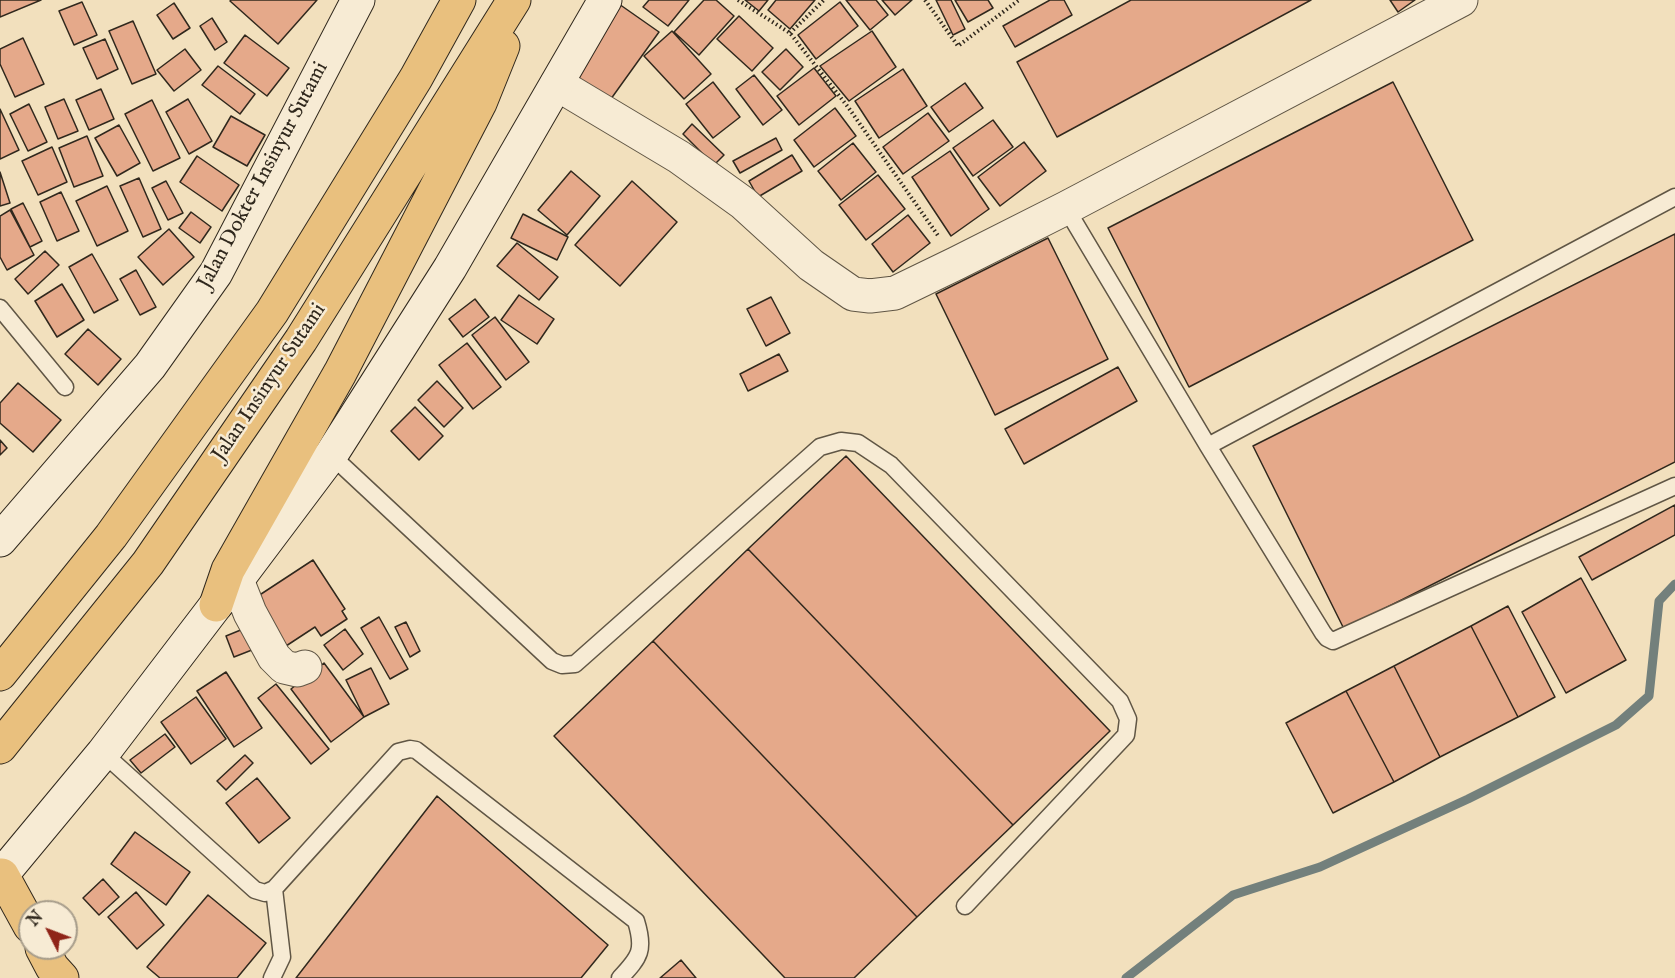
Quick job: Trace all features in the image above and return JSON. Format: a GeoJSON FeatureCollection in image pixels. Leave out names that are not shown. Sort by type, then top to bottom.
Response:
{"type":"FeatureCollection","features":[{"type":"Feature","properties":{"kind":"main road","name":"Jalan Insinyur Sutami"},"geometry":{"type":"LineString","coordinates":[[0,674],[111,536],[272,312],[416,78],[459,0]]}},
{"type":"Feature","properties":{"kind":"main road","name":"Jalan Insinyur Sutami"},"geometry":{"type":"LineString","coordinates":[[0,747],[155,553],[302,340],[514,0]]}},
{"type":"Feature","properties":{"kind":"main road"},"geometry":{"type":"LineString","coordinates":[[216,605],[228,570],[340,373],[480,103],[521,0]]}},
{"type":"Feature","properties":{"kind":"main road"},"geometry":{"type":"LineString","coordinates":[[1,876],[18,905]]}},
{"type":"Feature","properties":{"kind":"main road"},"geometry":{"type":"LineString","coordinates":[[48,960],[62,978]]}},
{"type":"Feature","properties":{"kind":"street","name":"Jalan Dokter Insinyur Sutami"},"geometry":{"type":"LineString","coordinates":[[0,540],[150,366],[216,273],[358,0]]}},
{"type":"Feature","properties":{"kind":"street"},"geometry":{"type":"LineString","coordinates":[[1,876],[103,753],[331,455],[450,268],[605,0]]}},
{"type":"Feature","properties":{"kind":"street"},"geometry":{"type":"LineString","coordinates":[[557,84],[679,158],[734,196],[811,265],[853,294],[870,296],[895,293],[957,263],[1461,0]]}},
{"type":"Feature","properties":{"kind":"street"},"geometry":{"type":"LineString","coordinates":[[237,580],[250,613],[274,657],[284,667],[297,670],[305,667]]}},
{"type":"Feature","properties":{"kind":"lane"},"geometry":{"type":"LineString","coordinates":[[1208,446],[1675,197]]}},
{"type":"Feature","properties":{"kind":"lane"},"geometry":{"type":"LineString","coordinates":[[1066,208],[1323,633],[1333,641],[1675,486]]}},
{"type":"Feature","properties":{"kind":"lane"},"geometry":{"type":"LineString","coordinates":[[0,308],[65,387]]}},
{"type":"Feature","properties":{"kind":"lane"},"geometry":{"type":"LineString","coordinates":[[331,455],[552,661],[562,665],[575,664],[820,447],[841,441],[858,443],[891,465],[1120,701],[1128,719],[1126,735],[965,906]]}},
{"type":"Feature","properties":{"kind":"lane"},"geometry":{"type":"LineString","coordinates":[[103,753],[255,890],[265,893],[274,889],[398,752],[416,750],[636,921],[641,949],[633,965],[620,978]]}},
{"type":"Feature","properties":{"kind":"lane"},"geometry":{"type":"LineString","coordinates":[[272,978],[282,957],[274,889]]}},
{"type":"Feature","properties":{"kind":"path"},"geometry":{"type":"LineString","coordinates":[[738,0],[790,33],[848,107],[957,263]]}},
{"type":"Feature","properties":{"kind":"path"},"geometry":{"type":"LineString","coordinates":[[790,33],[824,0]]}},
{"type":"Feature","properties":{"kind":"path"},"geometry":{"type":"LineString","coordinates":[[925,0],[958,46],[1019,0]]}},
{"type":"Feature","properties":{"kind":"building"},"geometry":{"type":"Polygon","coordinates":[[[0,0],[41,0],[0,17],[0,0]]]}},
{"type":"Feature","properties":{"kind":"building"},"geometry":{"type":"Polygon","coordinates":[[[231,0],[317,0],[278,44],[231,0]]]}},
{"type":"Feature","properties":{"kind":"building"},"geometry":{"type":"Polygon","coordinates":[[[649,0],[689,0],[668,26],[643,7],[649,0]]]}},
{"type":"Feature","properties":{"kind":"building"},"geometry":{"type":"Polygon","coordinates":[[[704,0],[716,0],[734,16],[699,55],[674,32],[704,0]]]}},
{"type":"Feature","properties":{"kind":"building"},"geometry":{"type":"Polygon","coordinates":[[[745,0],[768,0],[759,11],[745,0]]]}},
{"type":"Feature","properties":{"kind":"building"},"geometry":{"type":"Polygon","coordinates":[[[776,0],[815,0],[790,29],[768,10],[776,0]]]}},
{"type":"Feature","properties":{"kind":"building"},"geometry":{"type":"Polygon","coordinates":[[[846,0],[876,0],[888,15],[870,30],[846,0]]]}},
{"type":"Feature","properties":{"kind":"building"},"geometry":{"type":"Polygon","coordinates":[[[882,0],[912,0],[895,15],[882,0]]]}},
{"type":"Feature","properties":{"kind":"building"},"geometry":{"type":"Polygon","coordinates":[[[936,0],[951,0],[965,29],[953,35],[936,0]]]}},
{"type":"Feature","properties":{"kind":"building"},"geometry":{"type":"Polygon","coordinates":[[[955,0],[988,0],[993,8],[968,22],[955,0]]]}},
{"type":"Feature","properties":{"kind":"building"},"geometry":{"type":"Polygon","coordinates":[[[1050,0],[1064,0],[1072,15],[1015,47],[1003,26],[1050,0]]]}},
{"type":"Feature","properties":{"kind":"building"},"geometry":{"type":"Polygon","coordinates":[[[1131,0],[1311,0],[1057,137],[1017,62],[1131,0]]]}},
{"type":"Feature","properties":{"kind":"building"},"geometry":{"type":"Polygon","coordinates":[[[1390,0],[1415,0],[1398,12],[1390,0]]]}},
{"type":"Feature","properties":{"kind":"building"},"geometry":{"type":"Polygon","coordinates":[[[82,2],[97,35],[74,45],[59,11],[82,2]]]}},
{"type":"Feature","properties":{"kind":"building"},"geometry":{"type":"Polygon","coordinates":[[[840,2],[858,26],[816,59],[798,35],[840,2]]]}},
{"type":"Feature","properties":{"kind":"building"},"geometry":{"type":"Polygon","coordinates":[[[174,3],[190,28],[173,39],[157,15],[174,3]]]}},
{"type":"Feature","properties":{"kind":"building"},"geometry":{"type":"Polygon","coordinates":[[[619,4],[659,32],[608,103],[568,75],[619,4]]]}},
{"type":"Feature","properties":{"kind":"building"},"geometry":{"type":"Polygon","coordinates":[[[739,16],[773,48],[752,71],[717,39],[739,16]]]}},
{"type":"Feature","properties":{"kind":"building"},"geometry":{"type":"Polygon","coordinates":[[[212,18],[227,42],[215,50],[200,26],[212,18]]]}},
{"type":"Feature","properties":{"kind":"building"},"geometry":{"type":"Polygon","coordinates":[[[133,21],[156,74],[132,84],[109,31],[133,21]]]}},
{"type":"Feature","properties":{"kind":"building"},"geometry":{"type":"Polygon","coordinates":[[[672,31],[711,74],[684,99],[644,56],[672,31]]]}},
{"type":"Feature","properties":{"kind":"building"},"geometry":{"type":"Polygon","coordinates":[[[872,31],[896,67],[849,101],[820,66],[872,31]]]}},
{"type":"Feature","properties":{"kind":"building"},"geometry":{"type":"Polygon","coordinates":[[[245,35],[289,68],[267,96],[224,63],[245,35]]]}},
{"type":"Feature","properties":{"kind":"building"},"geometry":{"type":"Polygon","coordinates":[[[23,38],[44,84],[15,97],[0,64],[0,49],[23,38]]]}},
{"type":"Feature","properties":{"kind":"building"},"geometry":{"type":"Polygon","coordinates":[[[105,39],[118,69],[97,79],[83,48],[105,39]]]}},
{"type":"Feature","properties":{"kind":"building"},"geometry":{"type":"Polygon","coordinates":[[[185,49],[201,70],[174,91],[157,70],[185,49]]]}},
{"type":"Feature","properties":{"kind":"building"},"geometry":{"type":"Polygon","coordinates":[[[786,49],[803,67],[780,90],[762,72],[786,49]]]}},
{"type":"Feature","properties":{"kind":"building"},"geometry":{"type":"Polygon","coordinates":[[[218,66],[255,94],[240,114],[202,85],[218,66]]]}},
{"type":"Feature","properties":{"kind":"building"},"geometry":{"type":"Polygon","coordinates":[[[814,68],[836,96],[799,125],[777,96],[814,68]]]}},
{"type":"Feature","properties":{"kind":"building"},"geometry":{"type":"Polygon","coordinates":[[[903,69],[927,106],[879,138],[855,101],[903,69]]]}},
{"type":"Feature","properties":{"kind":"building"},"geometry":{"type":"Polygon","coordinates":[[[754,75],[782,110],[763,125],[736,89],[754,75]]]}},
{"type":"Feature","properties":{"kind":"building"},"geometry":{"type":"Polygon","coordinates":[[[713,82],[740,117],[713,138],[686,104],[713,82]]]}},
{"type":"Feature","properties":{"kind":"building"},"geometry":{"type":"Polygon","coordinates":[[[1393,82],[1473,240],[1189,387],[1108,228],[1393,82]]]}},
{"type":"Feature","properties":{"kind":"building"},"geometry":{"type":"Polygon","coordinates":[[[965,83],[983,108],[949,132],[931,107],[965,83]]]}},
{"type":"Feature","properties":{"kind":"building"},"geometry":{"type":"Polygon","coordinates":[[[101,89],[114,119],[89,130],[76,100],[101,89]]]}},
{"type":"Feature","properties":{"kind":"building"},"geometry":{"type":"Polygon","coordinates":[[[64,99],[78,131],[58,139],[45,107],[64,99]]]}},
{"type":"Feature","properties":{"kind":"building"},"geometry":{"type":"Polygon","coordinates":[[[188,99],[212,141],[189,154],[166,112],[188,99]]]}},
{"type":"Feature","properties":{"kind":"building"},"geometry":{"type":"Polygon","coordinates":[[[152,100],[180,158],[153,171],[125,114],[152,100]]]}},
{"type":"Feature","properties":{"kind":"building"},"geometry":{"type":"Polygon","coordinates":[[[29,104],[47,142],[28,151],[10,114],[29,104]]]}},
{"type":"Feature","properties":{"kind":"building"},"geometry":{"type":"Polygon","coordinates":[[[835,108],[856,136],[814,167],[794,140],[835,108]]]}},
{"type":"Feature","properties":{"kind":"building"},"geometry":{"type":"Polygon","coordinates":[[[0,109],[19,150],[0,159],[0,109]]]}},
{"type":"Feature","properties":{"kind":"building"},"geometry":{"type":"Polygon","coordinates":[[[928,113],[949,141],[903,174],[883,147],[928,113]]]}},
{"type":"Feature","properties":{"kind":"building"},"geometry":{"type":"Polygon","coordinates":[[[231,116],[265,135],[247,166],[213,147],[231,116]]]}},
{"type":"Feature","properties":{"kind":"building"},"geometry":{"type":"Polygon","coordinates":[[[993,120],[1013,147],[973,176],[953,148],[993,120]]]}},
{"type":"Feature","properties":{"kind":"building"},"geometry":{"type":"Polygon","coordinates":[[[692,124],[724,155],[714,165],[683,134],[692,124]]]}},
{"type":"Feature","properties":{"kind":"building"},"geometry":{"type":"Polygon","coordinates":[[[119,125],[140,163],[117,176],[95,138],[119,125]]]}},
{"type":"Feature","properties":{"kind":"building"},"geometry":{"type":"Polygon","coordinates":[[[87,136],[103,176],[74,187],[59,148],[87,136]]]}},
{"type":"Feature","properties":{"kind":"building"},"geometry":{"type":"Polygon","coordinates":[[[776,138],[782,150],[740,173],[733,161],[776,138]]]}},
{"type":"Feature","properties":{"kind":"building"},"geometry":{"type":"Polygon","coordinates":[[[1024,142],[1046,171],[1000,206],[978,177],[1024,142]]]}},
{"type":"Feature","properties":{"kind":"building"},"geometry":{"type":"Polygon","coordinates":[[[853,143],[876,172],[841,200],[818,171],[853,143]]]}},
{"type":"Feature","properties":{"kind":"building"},"geometry":{"type":"Polygon","coordinates":[[[52,147],[67,182],[38,195],[22,161],[52,147]]]}},
{"type":"Feature","properties":{"kind":"building"},"geometry":{"type":"Polygon","coordinates":[[[950,151],[989,209],[951,236],[912,177],[950,151]]]}},
{"type":"Feature","properties":{"kind":"building"},"geometry":{"type":"Polygon","coordinates":[[[792,155],[802,171],[758,197],[749,181],[792,155]]]}},
{"type":"Feature","properties":{"kind":"building"},"geometry":{"type":"Polygon","coordinates":[[[197,156],[239,185],[222,211],[180,182],[197,156]]]}},
{"type":"Feature","properties":{"kind":"building"},"geometry":{"type":"Polygon","coordinates":[[[571,171],[600,196],[567,235],[538,210],[571,171]]]}},
{"type":"Feature","properties":{"kind":"building"},"geometry":{"type":"Polygon","coordinates":[[[0,172],[10,203],[0,206],[0,172]]]}},
{"type":"Feature","properties":{"kind":"building"},"geometry":{"type":"Polygon","coordinates":[[[878,175],[905,209],[866,240],[839,205],[878,175]]]}},
{"type":"Feature","properties":{"kind":"building"},"geometry":{"type":"Polygon","coordinates":[[[139,178],[161,229],[143,237],[120,186],[139,178]]]}},
{"type":"Feature","properties":{"kind":"building"},"geometry":{"type":"Polygon","coordinates":[[[166,181],[183,213],[168,220],[152,188],[166,181]]]}},
{"type":"Feature","properties":{"kind":"building"},"geometry":{"type":"Polygon","coordinates":[[[632,181],[677,222],[620,286],[575,245],[632,181]]]}},
{"type":"Feature","properties":{"kind":"building"},"geometry":{"type":"Polygon","coordinates":[[[107,186],[128,231],[97,246],[76,201],[107,186]]]}},
{"type":"Feature","properties":{"kind":"building"},"geometry":{"type":"Polygon","coordinates":[[[61,192],[79,231],[57,241],[40,202],[61,192]]]}},
{"type":"Feature","properties":{"kind":"building"},"geometry":{"type":"Polygon","coordinates":[[[23,203],[42,241],[30,247],[11,209],[23,203]]]}},
{"type":"Feature","properties":{"kind":"building"},"geometry":{"type":"Polygon","coordinates":[[[10,210],[34,255],[7,270],[0,257],[0,216],[10,210]]]}},
{"type":"Feature","properties":{"kind":"building"},"geometry":{"type":"Polygon","coordinates":[[[191,212],[211,227],[200,243],[179,228],[191,212]]]}},
{"type":"Feature","properties":{"kind":"building"},"geometry":{"type":"Polygon","coordinates":[[[523,214],[568,237],[557,260],[511,238],[523,214]]]}},
{"type":"Feature","properties":{"kind":"building"},"geometry":{"type":"Polygon","coordinates":[[[908,215],[930,243],[893,272],[872,244],[908,215]]]}},
{"type":"Feature","properties":{"kind":"building"},"geometry":{"type":"Polygon","coordinates":[[[169,229],[194,257],[163,285],[138,257],[169,229]]]}},
{"type":"Feature","properties":{"kind":"building"},"geometry":{"type":"Polygon","coordinates":[[[1675,234],[1675,462],[1344,629],[1253,446],[1675,234]]]}},
{"type":"Feature","properties":{"kind":"building"},"geometry":{"type":"Polygon","coordinates":[[[1048,238],[1108,359],[995,415],[936,294],[1048,238]]]}},
{"type":"Feature","properties":{"kind":"building"},"geometry":{"type":"Polygon","coordinates":[[[517,243],[558,277],[539,300],[497,266],[517,243]]]}},
{"type":"Feature","properties":{"kind":"building"},"geometry":{"type":"Polygon","coordinates":[[[45,251],[59,265],[28,294],[15,279],[45,251]]]}},
{"type":"Feature","properties":{"kind":"building"},"geometry":{"type":"Polygon","coordinates":[[[92,254],[118,300],[94,313],[69,267],[92,254]]]}},
{"type":"Feature","properties":{"kind":"building"},"geometry":{"type":"Polygon","coordinates":[[[136,270],[156,307],[140,315],[120,279],[136,270]]]}},
{"type":"Feature","properties":{"kind":"building"},"geometry":{"type":"Polygon","coordinates":[[[62,284],[84,320],[57,337],[35,301],[62,284]]]}},
{"type":"Feature","properties":{"kind":"building"},"geometry":{"type":"Polygon","coordinates":[[[519,295],[554,319],[537,344],[501,320],[519,295]]]}},
{"type":"Feature","properties":{"kind":"building"},"geometry":{"type":"Polygon","coordinates":[[[771,297],[790,333],[766,346],[747,309],[771,297]]]}},
{"type":"Feature","properties":{"kind":"building"},"geometry":{"type":"Polygon","coordinates":[[[475,299],[489,317],[463,337],[449,319],[475,299]]]}},
{"type":"Feature","properties":{"kind":"building"},"geometry":{"type":"Polygon","coordinates":[[[495,317],[529,362],[506,380],[472,335],[495,317]]]}},
{"type":"Feature","properties":{"kind":"building"},"geometry":{"type":"Polygon","coordinates":[[[88,329],[121,359],[98,385],[65,354],[88,329]]]}},
{"type":"Feature","properties":{"kind":"building"},"geometry":{"type":"Polygon","coordinates":[[[467,343],[501,387],[473,409],[439,365],[467,343]]]}},
{"type":"Feature","properties":{"kind":"building"},"geometry":{"type":"Polygon","coordinates":[[[779,354],[788,371],[748,391],[740,374],[779,354]]]}},
{"type":"Feature","properties":{"kind":"building"},"geometry":{"type":"Polygon","coordinates":[[[1118,367],[1137,401],[1024,464],[1005,429],[1118,367]]]}},
{"type":"Feature","properties":{"kind":"building"},"geometry":{"type":"Polygon","coordinates":[[[437,381],[463,408],[444,427],[418,400],[437,381]]]}},
{"type":"Feature","properties":{"kind":"building"},"geometry":{"type":"Polygon","coordinates":[[[18,383],[61,420],[33,452],[0,423],[0,403],[18,383]]]}},
{"type":"Feature","properties":{"kind":"building"},"geometry":{"type":"Polygon","coordinates":[[[415,407],[443,436],[419,460],[391,431],[415,407]]]}},
{"type":"Feature","properties":{"kind":"building"},"geometry":{"type":"Polygon","coordinates":[[[0,440],[7,448],[0,455],[0,440]]]}},
{"type":"Feature","properties":{"kind":"building"},"geometry":{"type":"Polygon","coordinates":[[[846,456],[1110,731],[1013,825],[748,549],[846,456]]]}},
{"type":"Feature","properties":{"kind":"building"},"geometry":{"type":"Polygon","coordinates":[[[1675,505],[1675,535],[1592,580],[1579,557],[1675,505]]]}},
{"type":"Feature","properties":{"kind":"building"},"geometry":{"type":"Polygon","coordinates":[[[748,549],[1013,825],[917,917],[653,641],[748,549]]]}},
{"type":"Feature","properties":{"kind":"building"},"geometry":{"type":"Polygon","coordinates":[[[313,560],[345,609],[342,611],[347,619],[321,636],[315,627],[286,646],[255,598],[313,560]]]}},
{"type":"Feature","properties":{"kind":"building"},"geometry":{"type":"Polygon","coordinates":[[[1581,578],[1626,660],[1566,693],[1522,612],[1581,578]]]}},
{"type":"Feature","properties":{"kind":"building"},"geometry":{"type":"Polygon","coordinates":[[[1508,606],[1555,697],[1518,717],[1471,626],[1508,606]]]}},
{"type":"Feature","properties":{"kind":"building"},"geometry":{"type":"Polygon","coordinates":[[[379,617],[408,669],[390,679],[361,628],[379,617]]]}},
{"type":"Feature","properties":{"kind":"building"},"geometry":{"type":"Polygon","coordinates":[[[406,622],[420,651],[410,657],[395,627],[406,622]]]}},
{"type":"Feature","properties":{"kind":"building"},"geometry":{"type":"Polygon","coordinates":[[[1471,626],[1518,717],[1440,757],[1394,666],[1471,626]]]}},
{"type":"Feature","properties":{"kind":"building"},"geometry":{"type":"Polygon","coordinates":[[[248,627],[257,648],[234,657],[226,636],[248,627]]]}},
{"type":"Feature","properties":{"kind":"building"},"geometry":{"type":"Polygon","coordinates":[[[345,629],[363,654],[343,670],[324,645],[345,629]]]}},
{"type":"Feature","properties":{"kind":"building"},"geometry":{"type":"Polygon","coordinates":[[[653,641],[917,917],[854,978],[785,978],[554,736],[653,641]]]}},
{"type":"Feature","properties":{"kind":"building"},"geometry":{"type":"Polygon","coordinates":[[[324,663],[364,717],[331,742],[291,689],[324,663]]]}},
{"type":"Feature","properties":{"kind":"building"},"geometry":{"type":"Polygon","coordinates":[[[1394,666],[1440,757],[1394,782],[1346,691],[1394,666]]]}},
{"type":"Feature","properties":{"kind":"building"},"geometry":{"type":"Polygon","coordinates":[[[371,668],[389,704],[364,717],[346,680],[371,668]]]}},
{"type":"Feature","properties":{"kind":"building"},"geometry":{"type":"Polygon","coordinates":[[[226,672],[262,728],[234,747],[197,691],[226,672]]]}},
{"type":"Feature","properties":{"kind":"building"},"geometry":{"type":"Polygon","coordinates":[[[276,684],[329,749],[311,764],[258,698],[276,684]]]}},
{"type":"Feature","properties":{"kind":"building"},"geometry":{"type":"Polygon","coordinates":[[[1346,691],[1394,782],[1333,813],[1286,723],[1346,691]]]}},
{"type":"Feature","properties":{"kind":"building"},"geometry":{"type":"Polygon","coordinates":[[[196,697],[226,739],[191,764],[161,722],[196,697]]]}},
{"type":"Feature","properties":{"kind":"building"},"geometry":{"type":"Polygon","coordinates":[[[165,734],[175,747],[141,773],[130,760],[165,734]]]}},
{"type":"Feature","properties":{"kind":"building"},"geometry":{"type":"Polygon","coordinates":[[[245,755],[253,763],[226,790],[217,781],[245,755]]]}},
{"type":"Feature","properties":{"kind":"building"},"geometry":{"type":"Polygon","coordinates":[[[257,778],[290,818],[259,843],[226,803],[257,778]]]}},
{"type":"Feature","properties":{"kind":"building"},"geometry":{"type":"Polygon","coordinates":[[[437,796],[608,945],[581,978],[296,978],[437,796]]]}},
{"type":"Feature","properties":{"kind":"building"},"geometry":{"type":"Polygon","coordinates":[[[135,832],[190,872],[166,905],[111,864],[135,832]]]}},
{"type":"Feature","properties":{"kind":"building"},"geometry":{"type":"Polygon","coordinates":[[[103,879],[119,897],[99,915],[83,898],[103,879]]]}},
{"type":"Feature","properties":{"kind":"building"},"geometry":{"type":"Polygon","coordinates":[[[136,892],[164,925],[137,949],[108,917],[136,892]]]}},
{"type":"Feature","properties":{"kind":"building"},"geometry":{"type":"Polygon","coordinates":[[[208,895],[266,943],[237,978],[160,978],[147,967],[208,895]]]}},
{"type":"Feature","properties":{"kind":"building"},"geometry":{"type":"Polygon","coordinates":[[[681,960],[696,978],[660,978],[681,960]]]}},
{"type":"Feature","properties":{"kind":"waterway"},"geometry":{"type":"LineString","coordinates":[[1126,978],[1233,895],[1320,867],[1468,799],[1616,725],[1649,696],[1659,601],[1675,584]]}}]}
